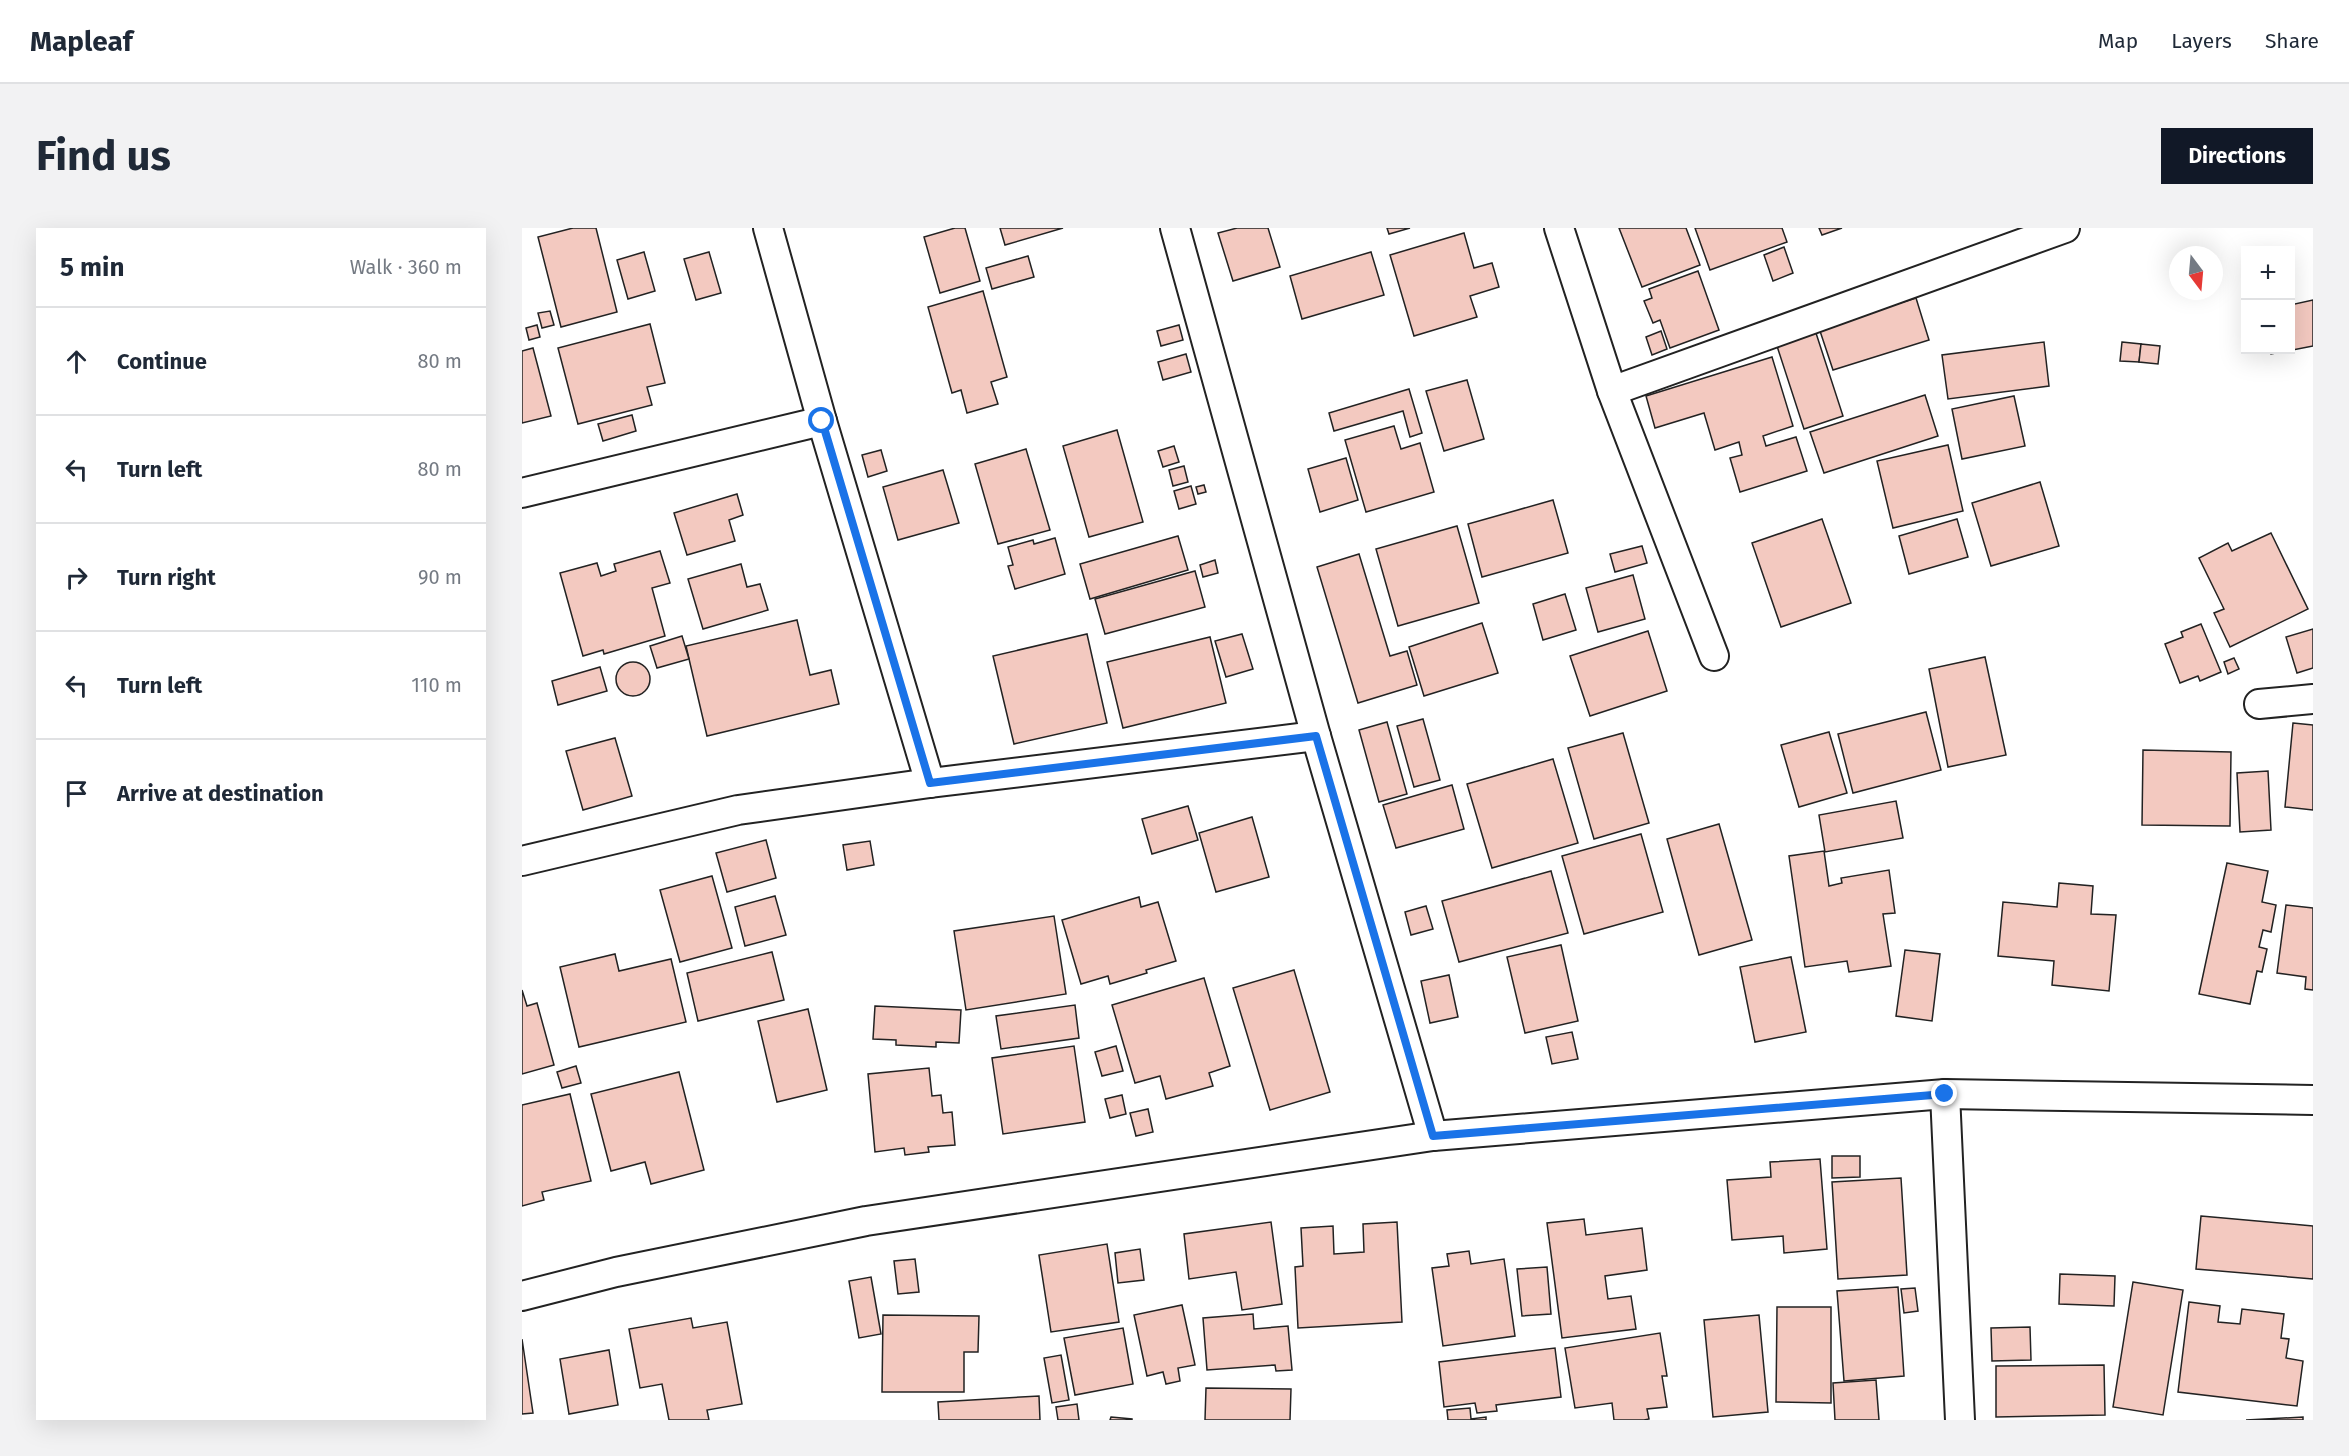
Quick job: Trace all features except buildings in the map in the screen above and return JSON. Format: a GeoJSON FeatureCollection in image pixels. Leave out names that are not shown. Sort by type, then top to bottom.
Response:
{"type":"FeatureCollection","features":[{"type":"Feature","properties":{"kind":"street"},"geometry":{"type":"LineString","coordinates":[[768,228],[822,421],[930,783]]}},
{"type":"Feature","properties":{"kind":"street"},"geometry":{"type":"LineString","coordinates":[[1175,228],[1316,736],[1433,1136]]}},
{"type":"Feature","properties":{"kind":"street"},"geometry":{"type":"LineString","coordinates":[[1559,228],[1612,392],[1714,656]]}},
{"type":"Feature","properties":{"kind":"street"},"geometry":{"type":"LineString","coordinates":[[1612,392],[2065,228]]}},
{"type":"Feature","properties":{"kind":"street"},"geometry":{"type":"LineString","coordinates":[[522,493],[822,421]]}},
{"type":"Feature","properties":{"kind":"street"},"geometry":{"type":"LineString","coordinates":[[2259,704],[2313,699]]}},
{"type":"Feature","properties":{"kind":"street"},"geometry":{"type":"LineString","coordinates":[[522,861],[738,810],[930,783],[1316,736]]}},
{"type":"Feature","properties":{"kind":"street"},"geometry":{"type":"LineString","coordinates":[[1945,1094],[1960,1420]]}},
{"type":"Feature","properties":{"kind":"street"},"geometry":{"type":"LineString","coordinates":[[522,1296],[616,1272],[866,1221],[1433,1136],[1945,1094],[2313,1100]]}},
{"type":"Feature","properties":{"kind":"route"},"geometry":{"type":"LineString","coordinates":[[822,421],[930,783],[1316,736],[1433,1136],[1945,1094]]}}]}
